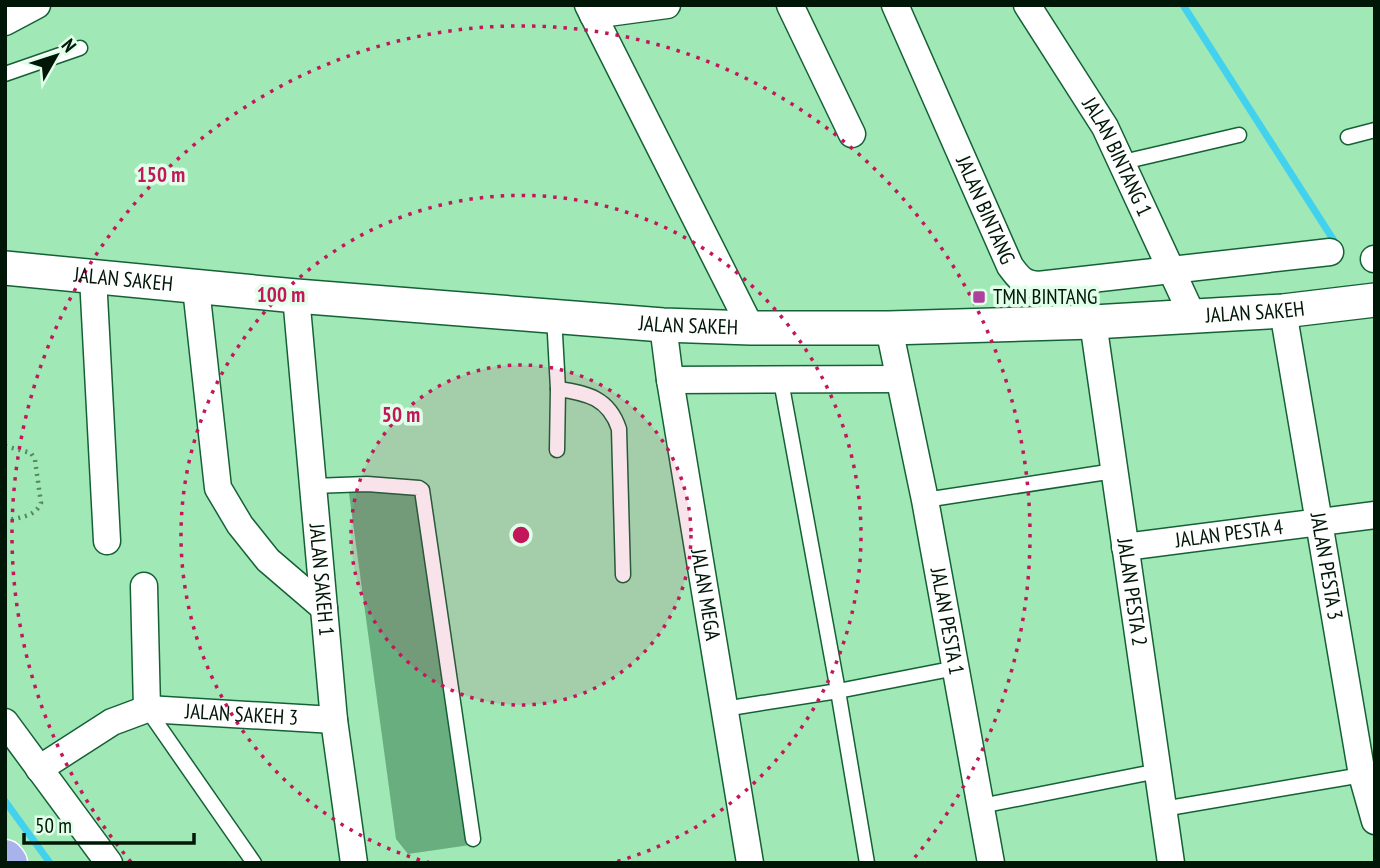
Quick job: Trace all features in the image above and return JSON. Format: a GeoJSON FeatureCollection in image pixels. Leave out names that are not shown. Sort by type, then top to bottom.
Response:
{"type":"FeatureCollection","features":[{"type":"Feature","properties":{"kind":"street"},"geometry":{"type":"LineString","coordinates":[[5,22],[37,5]]}},
{"type":"Feature","properties":{"kind":"street"},"geometry":{"type":"LineString","coordinates":[[667,5],[590,10],[751,328]]}},
{"type":"Feature","properties":{"kind":"street"},"geometry":{"type":"LineString","coordinates":[[790,5],[852,134]]}},
{"type":"Feature","properties":{"kind":"street","name":"JALAN BINTANG"},"geometry":{"type":"LineString","coordinates":[[895,5],[1010,265],[1020,279],[1028,284],[1330,252]]}},
{"type":"Feature","properties":{"kind":"street","name":"JALAN BINTANG 1"},"geometry":{"type":"LineString","coordinates":[[1027,5],[1105,127],[1193,317]]}},
{"type":"Feature","properties":{"kind":"street","name":"JALAN SAKEH"},"geometry":{"type":"LineString","coordinates":[[5,268],[196,288],[663,325],[751,328],[889,328],[1093,322],[1283,312],[1375,300]]}},
{"type":"Feature","properties":{"kind":"street"},"geometry":{"type":"LineString","coordinates":[[93,277],[107,541]]}},
{"type":"Feature","properties":{"kind":"street"},"geometry":{"type":"LineString","coordinates":[[196,288],[218,488],[240,525],[268,560],[324,608]]}},
{"type":"Feature","properties":{"kind":"street","name":"JALAN SAKEH 1"},"geometry":{"type":"LineString","coordinates":[[296,296],[334,720],[354,863]]}},
{"type":"Feature","properties":{"kind":"street","name":"JALAN PESTA 3"},"geometry":{"type":"LineString","coordinates":[[1283,312],[1362,775],[1375,821]]}},
{"type":"Feature","properties":{"kind":"street","name":"JALAN PESTA 2"},"geometry":{"type":"LineString","coordinates":[[1093,322],[1171,863]]}},
{"type":"Feature","properties":{"kind":"street","name":"JALAN MEGA"},"geometry":{"type":"LineString","coordinates":[[663,325],[750,863]]}},
{"type":"Feature","properties":{"kind":"street","name":"JALAN PESTA 1"},"geometry":{"type":"LineString","coordinates":[[889,328],[925,500],[991,863]]}},
{"type":"Feature","properties":{"kind":"street"},"geometry":{"type":"LineString","coordinates":[[670,380],[899,379]]}},
{"type":"Feature","properties":{"kind":"street","name":"JALAN PESTA 4"},"geometry":{"type":"LineString","coordinates":[[1125,547],[1375,515]]}},
{"type":"Feature","properties":{"kind":"street"},"geometry":{"type":"LineString","coordinates":[[144,586],[147,709]]}},
{"type":"Feature","properties":{"kind":"street","name":"JALAN SAKEH 3"},"geometry":{"type":"LineString","coordinates":[[40,769],[112,722],[147,709],[334,720]]}},
{"type":"Feature","properties":{"kind":"street"},"geometry":{"type":"LineString","coordinates":[[5,723],[108,863]]}},
{"type":"Feature","properties":{"kind":"lane"},"geometry":{"type":"LineString","coordinates":[[5,74],[80,48]]}},
{"type":"Feature","properties":{"kind":"lane"},"geometry":{"type":"LineString","coordinates":[[1348,136],[1375,130]]}},
{"type":"Feature","properties":{"kind":"lane"},"geometry":{"type":"LineString","coordinates":[[1123,162],[1239,135]]}},
{"type":"Feature","properties":{"kind":"lane"},"geometry":{"type":"LineString","coordinates":[[554,316],[558,389],[557,450]]}},
{"type":"Feature","properties":{"kind":"lane"},"geometry":{"type":"LineString","coordinates":[[781,381],[867,863]]}},
{"type":"Feature","properties":{"kind":"lane"},"geometry":{"type":"LineString","coordinates":[[558,389],[581,392],[596,398],[614,414],[619,429],[623,575]]}},
{"type":"Feature","properties":{"kind":"lane"},"geometry":{"type":"LineString","coordinates":[[925,500],[1114,471]]}},
{"type":"Feature","properties":{"kind":"lane"},"geometry":{"type":"LineString","coordinates":[[313,486],[368,484],[422,490],[473,839]]}},
{"type":"Feature","properties":{"kind":"lane"},"geometry":{"type":"LineString","coordinates":[[724,709],[838,691],[956,668]]}},
{"type":"Feature","properties":{"kind":"lane"},"geometry":{"type":"LineString","coordinates":[[147,709],[254,863]]}},
{"type":"Feature","properties":{"kind":"lane"},"geometry":{"type":"LineString","coordinates":[[981,806],[1158,771]]}},
{"type":"Feature","properties":{"kind":"lane"},"geometry":{"type":"LineString","coordinates":[[1163,808],[1362,775]]}},
{"type":"Feature","properties":{"kind":"path"},"geometry":{"type":"LineString","coordinates":[[5,446],[31,453],[35,460],[41,503],[30,515],[5,522]]}},
{"type":"Feature","properties":{"kind":"building"},"geometry":{"type":"Polygon","coordinates":[[[348,486],[418,489],[470,845],[408,854],[396,839],[348,486]]]}},
{"type":"Feature","properties":{"kind":"waterway"},"geometry":{"type":"LineString","coordinates":[[1183,5],[1338,247]]}},
{"type":"Feature","properties":{"kind":"waterway"},"geometry":{"type":"LineString","coordinates":[[5,801],[50,863]]}},
{"type":"Feature","properties":{"kind":"place","name":"TMN BINTANG"},"geometry":{"type":"Point","coordinates":[979,297]}}]}
